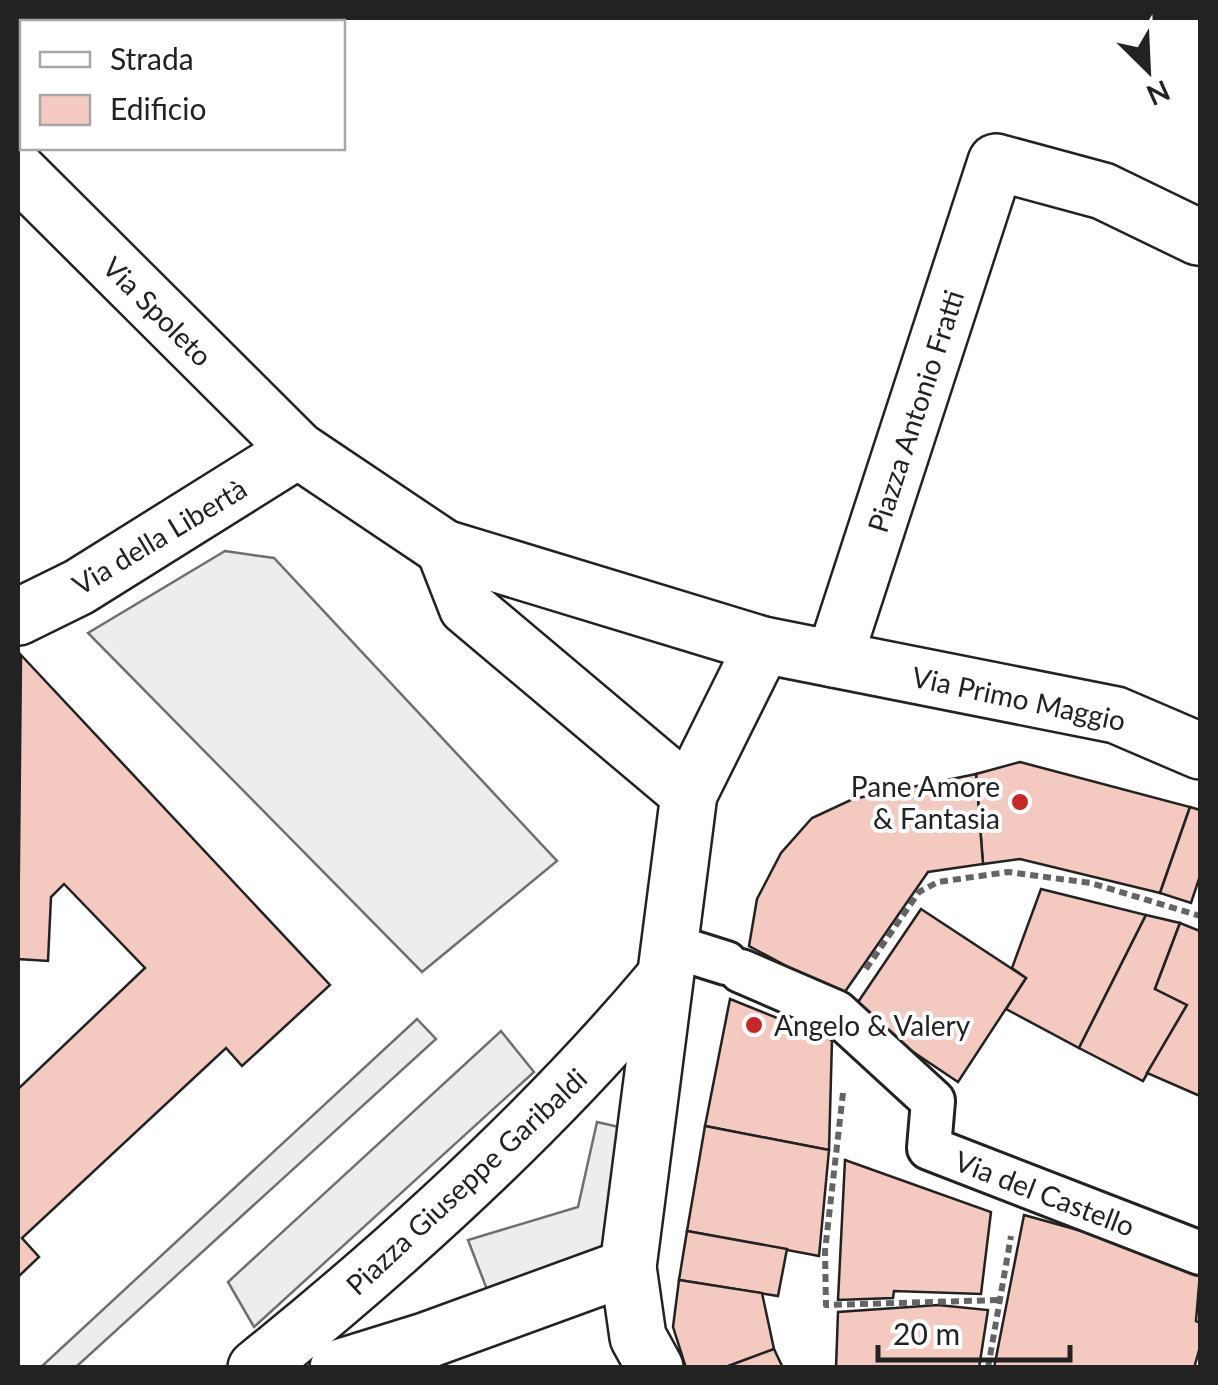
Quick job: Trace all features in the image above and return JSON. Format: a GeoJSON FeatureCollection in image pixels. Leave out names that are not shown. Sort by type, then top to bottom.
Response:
{"type":"FeatureCollection","features":[{"type":"Feature","properties":{"kind":"street","name":"Piazza Antonio Fratti"},"geometry":{"type":"LineString","coordinates":[[834,659],[996,162],[1103,191],[1198,237]]}},
{"type":"Feature","properties":{"kind":"street","name":"Via Spoleto"},"geometry":{"type":"LineString","coordinates":[[18,171],[298,450]]}},
{"type":"Feature","properties":{"kind":"street"},"geometry":{"type":"LineString","coordinates":[[298,450],[444,548],[763,645],[834,659]]}},
{"type":"Feature","properties":{"kind":"street","name":"Via della Libertà"},"geometry":{"type":"LineString","coordinates":[[18,616],[79,587],[298,450]]}},
{"type":"Feature","properties":{"kind":"street"},"geometry":{"type":"LineString","coordinates":[[444,548],[468,607],[689,794]]}},
{"type":"Feature","properties":{"kind":"street"},"geometry":{"type":"LineString","coordinates":[[655,1368],[638,1337],[628,1267],[689,794],[763,645]]}},
{"type":"Feature","properties":{"kind":"street","name":"Via Primo Maggio"},"geometry":{"type":"LineString","coordinates":[[834,659],[1116,715],[1200,751]]}},
{"type":"Feature","properties":{"kind":"street","name":"Via del Castello"},"geometry":{"type":"LineString","coordinates":[[666,962],[734,967],[844,1019],[933,1101],[929,1148],[1200,1254]]}},
{"type":"Feature","properties":{"kind":"street","name":"Piazza Giuseppe Garibaldi"},"geometry":{"type":"LineString","coordinates":[[256,1368],[332,1306],[586,1071],[666,962]]}},
{"type":"Feature","properties":{"kind":"street"},"geometry":{"type":"LineString","coordinates":[[338,1368],[425,1341],[628,1267]]}},
{"type":"Feature","properties":{"kind":"path"},"geometry":{"type":"LineString","coordinates":[[1001,1300],[826,1305],[825,1252],[844,1019],[920,892],[938,882],[1008,872],[1091,884],[1200,916]]}},
{"type":"Feature","properties":{"kind":"path"},"geometry":{"type":"LineString","coordinates":[[988,1368],[1019,1183]]}},
{"type":"Feature","properties":{"kind":"shaded area"},"geometry":{"type":"Polygon","coordinates":[[[225,551],[274,558],[557,861],[422,972],[88,633],[225,551]]]}},
{"type":"Feature","properties":{"kind":"shaded area"},"geometry":{"type":"Polygon","coordinates":[[[417,1019],[436,1039],[76,1367],[41,1367],[417,1019]]]}},
{"type":"Feature","properties":{"kind":"shaded area"},"geometry":{"type":"Polygon","coordinates":[[[501,1031],[534,1072],[254,1327],[228,1282],[501,1031]]]}},
{"type":"Feature","properties":{"kind":"shaded area"},"geometry":{"type":"Polygon","coordinates":[[[597,1122],[645,1133],[628,1267],[496,1313],[468,1240],[578,1207],[597,1122]]]}},
{"type":"Feature","properties":{"kind":"building"},"geometry":{"type":"Polygon","coordinates":[[[21,655],[330,985],[242,1066],[226,1048],[22,1238],[39,1257],[18,1277],[18,1089],[145,968],[64,884],[51,897],[48,961],[18,959],[21,655]]]}},
{"type":"Feature","properties":{"kind":"building"},"geometry":{"type":"Polygon","coordinates":[[[1020,762],[1190,807],[1160,893],[1020,859],[983,864],[976,774],[1020,762]]]}},
{"type":"Feature","properties":{"kind":"building"},"geometry":{"type":"Polygon","coordinates":[[[976,774],[983,864],[928,872],[842,996],[749,946],[757,899],[781,853],[812,818],[853,799],[976,774]]]}},
{"type":"Feature","properties":{"kind":"building"},"geometry":{"type":"Polygon","coordinates":[[[1190,807],[1200,810],[1200,876],[1191,903],[1160,893],[1190,807]]]}},
{"type":"Feature","properties":{"kind":"building"},"geometry":{"type":"Polygon","coordinates":[[[1041,889],[1146,915],[1079,1048],[1006,1009],[1026,978],[1012,968],[1041,889]]]}},
{"type":"Feature","properties":{"kind":"building"},"geometry":{"type":"Polygon","coordinates":[[[921,909],[1026,978],[958,1082],[852,1011],[921,909]]]}},
{"type":"Feature","properties":{"kind":"building"},"geometry":{"type":"Polygon","coordinates":[[[1146,915],[1180,923],[1155,989],[1187,1005],[1143,1081],[1079,1048],[1146,915]]]}},
{"type":"Feature","properties":{"kind":"building"},"geometry":{"type":"Polygon","coordinates":[[[1180,923],[1200,931],[1200,1096],[1147,1073],[1187,1005],[1155,989],[1180,923]]]}},
{"type":"Feature","properties":{"kind":"building"},"geometry":{"type":"Polygon","coordinates":[[[730,999],[832,1040],[829,1150],[705,1126],[730,999]]]}},
{"type":"Feature","properties":{"kind":"building"},"geometry":{"type":"Polygon","coordinates":[[[705,1126],[829,1150],[819,1256],[687,1231],[705,1126]]]}},
{"type":"Feature","properties":{"kind":"building"},"geometry":{"type":"Polygon","coordinates":[[[845,1160],[991,1212],[981,1294],[894,1291],[893,1298],[838,1300],[845,1160]]]}},
{"type":"Feature","properties":{"kind":"building"},"geometry":{"type":"Polygon","coordinates":[[[1024,1215],[1132,1245],[1200,1273],[1196,1321],[1200,1323],[1200,1347],[1194,1368],[994,1368],[1024,1215]]]}},
{"type":"Feature","properties":{"kind":"building"},"geometry":{"type":"Polygon","coordinates":[[[687,1231],[787,1249],[778,1296],[679,1280],[687,1231]]]}},
{"type":"Feature","properties":{"kind":"building"},"geometry":{"type":"Polygon","coordinates":[[[679,1280],[762,1293],[774,1349],[723,1368],[686,1368],[673,1327],[679,1280]]]}},
{"type":"Feature","properties":{"kind":"building"},"geometry":{"type":"Polygon","coordinates":[[[938,1305],[988,1310],[979,1368],[836,1368],[838,1312],[938,1305]]]}},
{"type":"Feature","properties":{"kind":"building"},"geometry":{"type":"Polygon","coordinates":[[[774,1349],[783,1368],[723,1368],[774,1349]]]}},
{"type":"Feature","properties":{"kind":"place","name":"Pane Amore & Fantasia"},"geometry":{"type":"Point","coordinates":[1020,802]}},
{"type":"Feature","properties":{"kind":"place","name":"Angelo & Valery"},"geometry":{"type":"Point","coordinates":[754,1025]}}]}
